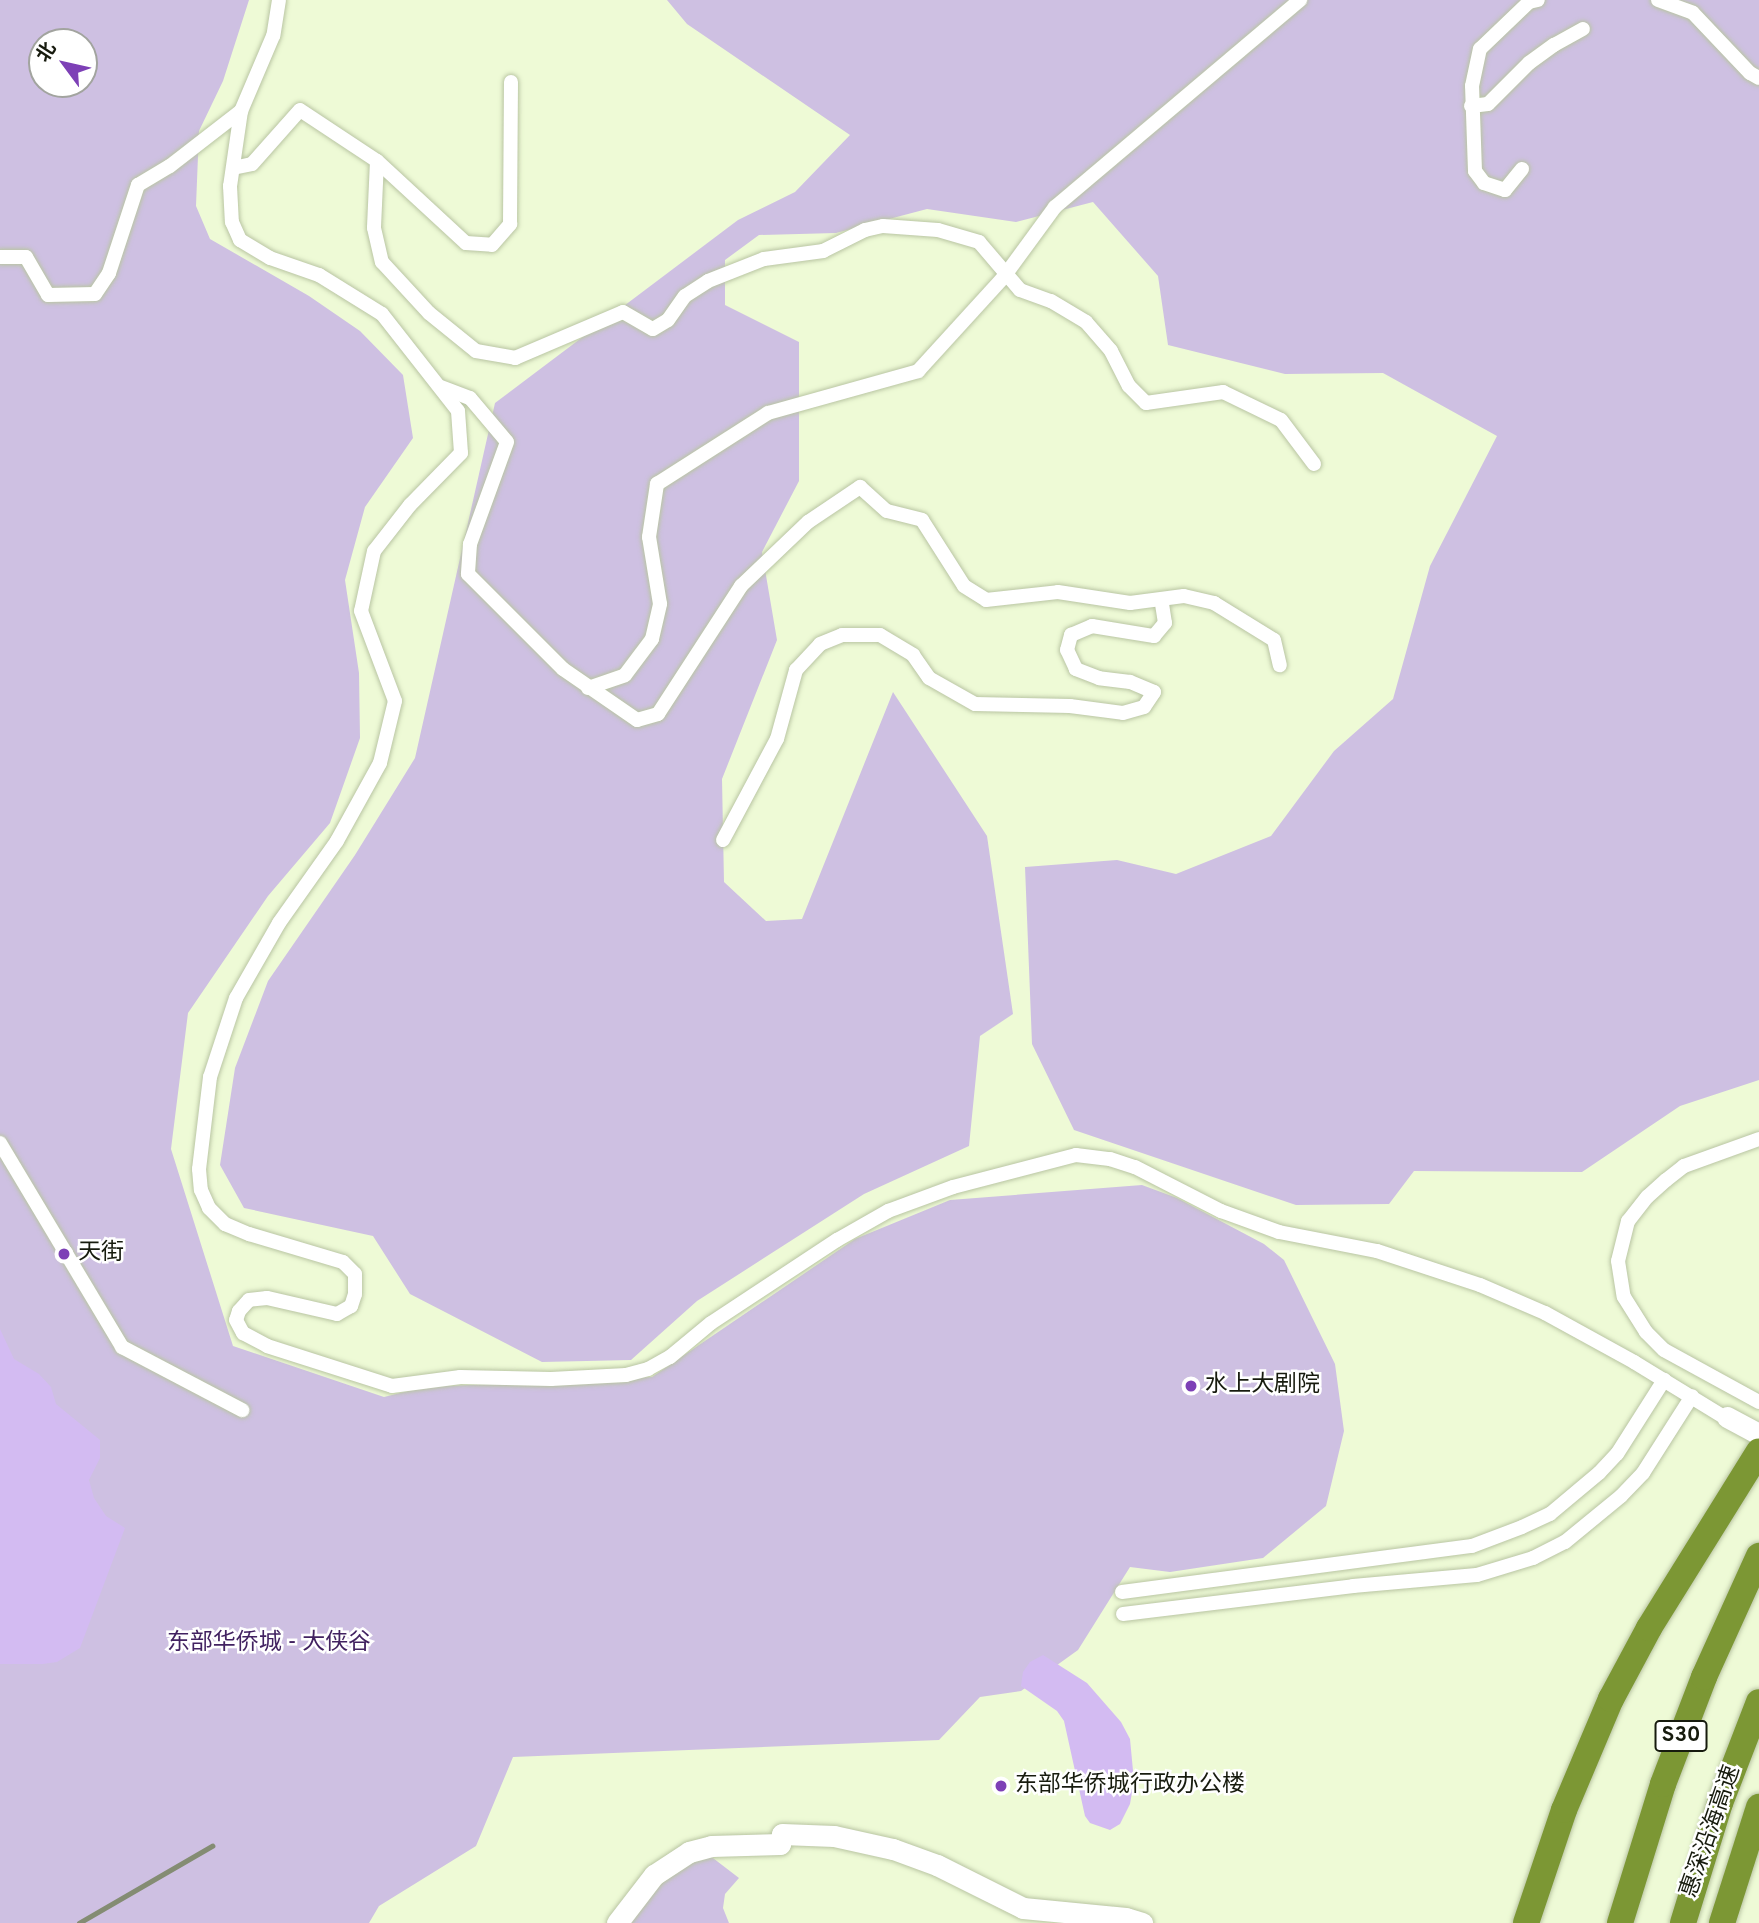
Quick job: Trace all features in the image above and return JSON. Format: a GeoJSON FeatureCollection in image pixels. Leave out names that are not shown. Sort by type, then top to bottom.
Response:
{"type":"FeatureCollection","features":[{"type":"Feature","properties":{"kind":"highway"},"geometry":{"type":"LineString","coordinates":[[1526,1923],[1564,1810],[1611,1699],[1649,1628],[1759,1451]]}},
{"type":"Feature","properties":{"kind":"highway","name":"S30"},"geometry":{"type":"LineString","coordinates":[[1620,1923],[1663,1784],[1704,1677],[1759,1556]]}},
{"type":"Feature","properties":{"kind":"highway","name":"惠深沿海高速"},"geometry":{"type":"LineString","coordinates":[[1683,1923],[1720,1802],[1759,1702]]}},
{"type":"Feature","properties":{"kind":"highway"},"geometry":{"type":"LineString","coordinates":[[1722,1923],[1759,1808]]}},
{"type":"Feature","properties":{"kind":"street"},"geometry":{"type":"LineString","coordinates":[[279,0],[273,36],[241,111],[230,186],[232,222],[240,240],[270,258],[319,275],[382,314],[458,411],[461,453],[410,505],[374,551],[361,611],[395,701],[380,763],[337,841],[279,923],[236,998],[210,1077],[199,1169],[201,1190],[209,1208],[225,1224],[276,1244],[343,1262],[355,1273],[355,1294],[351,1306],[337,1314],[267,1298],[249,1300],[239,1311],[236,1320],[243,1333],[267,1346],[392,1386],[460,1377],[551,1379],[626,1375],[648,1369],[670,1357],[711,1323],[836,1240],[888,1211],[953,1187],[1076,1155],[1110,1159],[1135,1167],[1220,1211],[1279,1232],[1377,1251],[1480,1285],[1545,1313],[1759,1434]]}},
{"type":"Feature","properties":{"kind":"street"},"geometry":{"type":"LineString","coordinates":[[588,688],[625,675],[652,639],[660,604],[649,537],[657,484],[768,414],[918,371],[1006,273],[1055,207],[1300,0]]}},
{"type":"Feature","properties":{"kind":"street"},"geometry":{"type":"LineString","coordinates":[[1522,169],[1505,190],[1484,183],[1475,171],[1472,86],[1480,49],[1529,2],[1538,0]]}},
{"type":"Feature","properties":{"kind":"street"},"geometry":{"type":"LineString","coordinates":[[1658,0],[1693,13],[1750,73],[1759,78]]}},
{"type":"Feature","properties":{"kind":"street"},"geometry":{"type":"LineString","coordinates":[[1471,106],[1489,104],[1529,63],[1583,29]]}},
{"type":"Feature","properties":{"kind":"street"},"geometry":{"type":"LineString","coordinates":[[233,168],[252,164],[300,110],[377,161],[466,243],[492,245],[510,224],[511,82]]}},
{"type":"Feature","properties":{"kind":"street"},"geometry":{"type":"LineString","coordinates":[[0,257],[26,257],[48,295],[95,294],[109,272],[138,185],[170,166],[241,111]]}},
{"type":"Feature","properties":{"kind":"street"},"geometry":{"type":"LineString","coordinates":[[377,161],[374,228],[382,262],[429,313],[476,351],[514,358],[623,312],[653,329],[668,320],[685,296],[708,281],[764,259],[823,251],[865,230],[883,226],[938,230],[979,242],[1020,290],[1051,301],[1086,322],[1111,351],[1129,386],[1146,403],[1223,392],[1281,420],[1314,464]]}},
{"type":"Feature","properties":{"kind":"street"},"geometry":{"type":"LineString","coordinates":[[440,387],[470,398],[508,442],[470,544],[468,574],[563,669],[637,720],[658,714],[741,586],[808,522],[860,487],[887,511],[922,520],[964,586],[986,600],[1058,592],[1130,603],[1184,596],[1214,603],[1274,640],[1280,665]]}},
{"type":"Feature","properties":{"kind":"street"},"geometry":{"type":"LineString","coordinates":[[723,841],[777,740],[796,670],[820,644],[842,635],[880,635],[913,655],[929,678],[975,704],[1070,706],[1123,713],[1144,707],[1154,692],[1130,682],[1099,678],[1076,669],[1067,650],[1071,635],[1092,626],[1154,636],[1165,623],[1161,599]]}},
{"type":"Feature","properties":{"kind":"street"},"geometry":{"type":"LineString","coordinates":[[1759,1139],[1684,1167],[1666,1180],[1647,1197],[1628,1222],[1618,1261],[1624,1297],[1646,1332],[1664,1350],[1759,1402]]}},
{"type":"Feature","properties":{"kind":"street"},"geometry":{"type":"LineString","coordinates":[[0,1143],[122,1347],[242,1410]]}},
{"type":"Feature","properties":{"kind":"street"},"geometry":{"type":"LineString","coordinates":[[1122,1592],[1472,1546],[1522,1527],[1550,1514],[1599,1474],[1617,1454],[1664,1380]]}},
{"type":"Feature","properties":{"kind":"street"},"geometry":{"type":"LineString","coordinates":[[1123,1614],[1353,1586],[1478,1575],[1533,1558],[1565,1542],[1621,1496],[1643,1473],[1692,1396]]}},
{"type":"Feature","properties":{"kind":"street"},"geometry":{"type":"LineString","coordinates":[[1727,1417],[1759,1451]]}},
{"type":"Feature","properties":{"kind":"street"},"geometry":{"type":"LineString","coordinates":[[617,1923],[654,1875],[689,1852],[711,1846],[780,1844],[782,1834],[850,1839],[893,1849],[937,1865],[1023,1908],[1114,1916],[1142,1923]]}},
{"type":"Feature","properties":{"kind":"green space","name":"东部华侨城 - 大侠谷"},"geometry":{"type":"Polygon","coordinates":[[[0,0],[249,0],[223,81],[199,131],[196,206],[210,239],[309,296],[360,331],[403,375],[413,438],[365,507],[345,580],[359,673],[360,738],[330,823],[268,896],[188,1013],[171,1149],[233,1346],[384,1397],[424,1387],[652,1377],[855,1239],[950,1200],[1142,1185],[1177,1198],[1264,1244],[1284,1260],[1335,1364],[1344,1431],[1326,1506],[1263,1558],[1170,1572],[1130,1567],[1078,1650],[1021,1691],[980,1697],[939,1740],[513,1757],[476,1846],[379,1906],[369,1923],[0,1923],[0,0]]]}},
{"type":"Feature","properties":{"kind":"green space"},"geometry":{"type":"Polygon","coordinates":[[[667,0],[1759,0],[1759,1080],[1680,1106],[1582,1172],[1414,1171],[1389,1204],[1296,1205],[1074,1130],[1032,1044],[1025,867],[1117,860],[1176,874],[1271,836],[1334,751],[1393,699],[1430,566],[1497,436],[1383,373],[1285,374],[1168,345],[1158,276],[1093,202],[1016,222],[927,209],[836,233],[759,235],[725,260],[725,305],[799,342],[799,481],[762,552],[777,640],[722,779],[724,882],[766,921],[802,919],[893,692],[987,836],[1013,1014],[980,1036],[969,1146],[864,1194],[697,1301],[631,1360],[542,1362],[410,1294],[373,1236],[244,1208],[220,1165],[235,1068],[268,981],[355,855],[415,758],[495,403],[738,220],[795,192],[850,135],[687,24],[667,0]]]}},
{"type":"Feature","properties":{"kind":"green space"},"geometry":{"type":"Polygon","coordinates":[[[709,1855],[739,1878],[725,1894],[723,1908],[729,1923],[628,1923],[652,1891],[680,1868],[709,1855]]]}},
{"type":"Feature","properties":{"kind":"shaded area"},"geometry":{"type":"Polygon","coordinates":[[[0,1329],[14,1359],[39,1374],[51,1387],[56,1404],[100,1440],[100,1458],[89,1480],[94,1498],[106,1516],[125,1528],[80,1648],[57,1662],[0,1664],[0,1329]]]}},
{"type":"Feature","properties":{"kind":"shaded area"},"geometry":{"type":"Polygon","coordinates":[[[1043,1655],[1087,1683],[1121,1722],[1130,1739],[1134,1781],[1130,1804],[1120,1824],[1110,1830],[1090,1823],[1085,1816],[1064,1721],[1057,1711],[1021,1686],[1023,1672],[1030,1662],[1043,1655]]]}},
{"type":"Feature","properties":{"kind":"railway"},"geometry":{"type":"LineString","coordinates":[[79,1923],[212,1846]]}},
{"type":"Feature","properties":{"kind":"place","name":"天街"},"geometry":{"type":"Point","coordinates":[64,1254]}},
{"type":"Feature","properties":{"kind":"place","name":"水上大剧院"},"geometry":{"type":"Point","coordinates":[1191,1386]}},
{"type":"Feature","properties":{"kind":"place","name":"东部华侨城行政办公楼"},"geometry":{"type":"Point","coordinates":[1001,1786]}}]}
